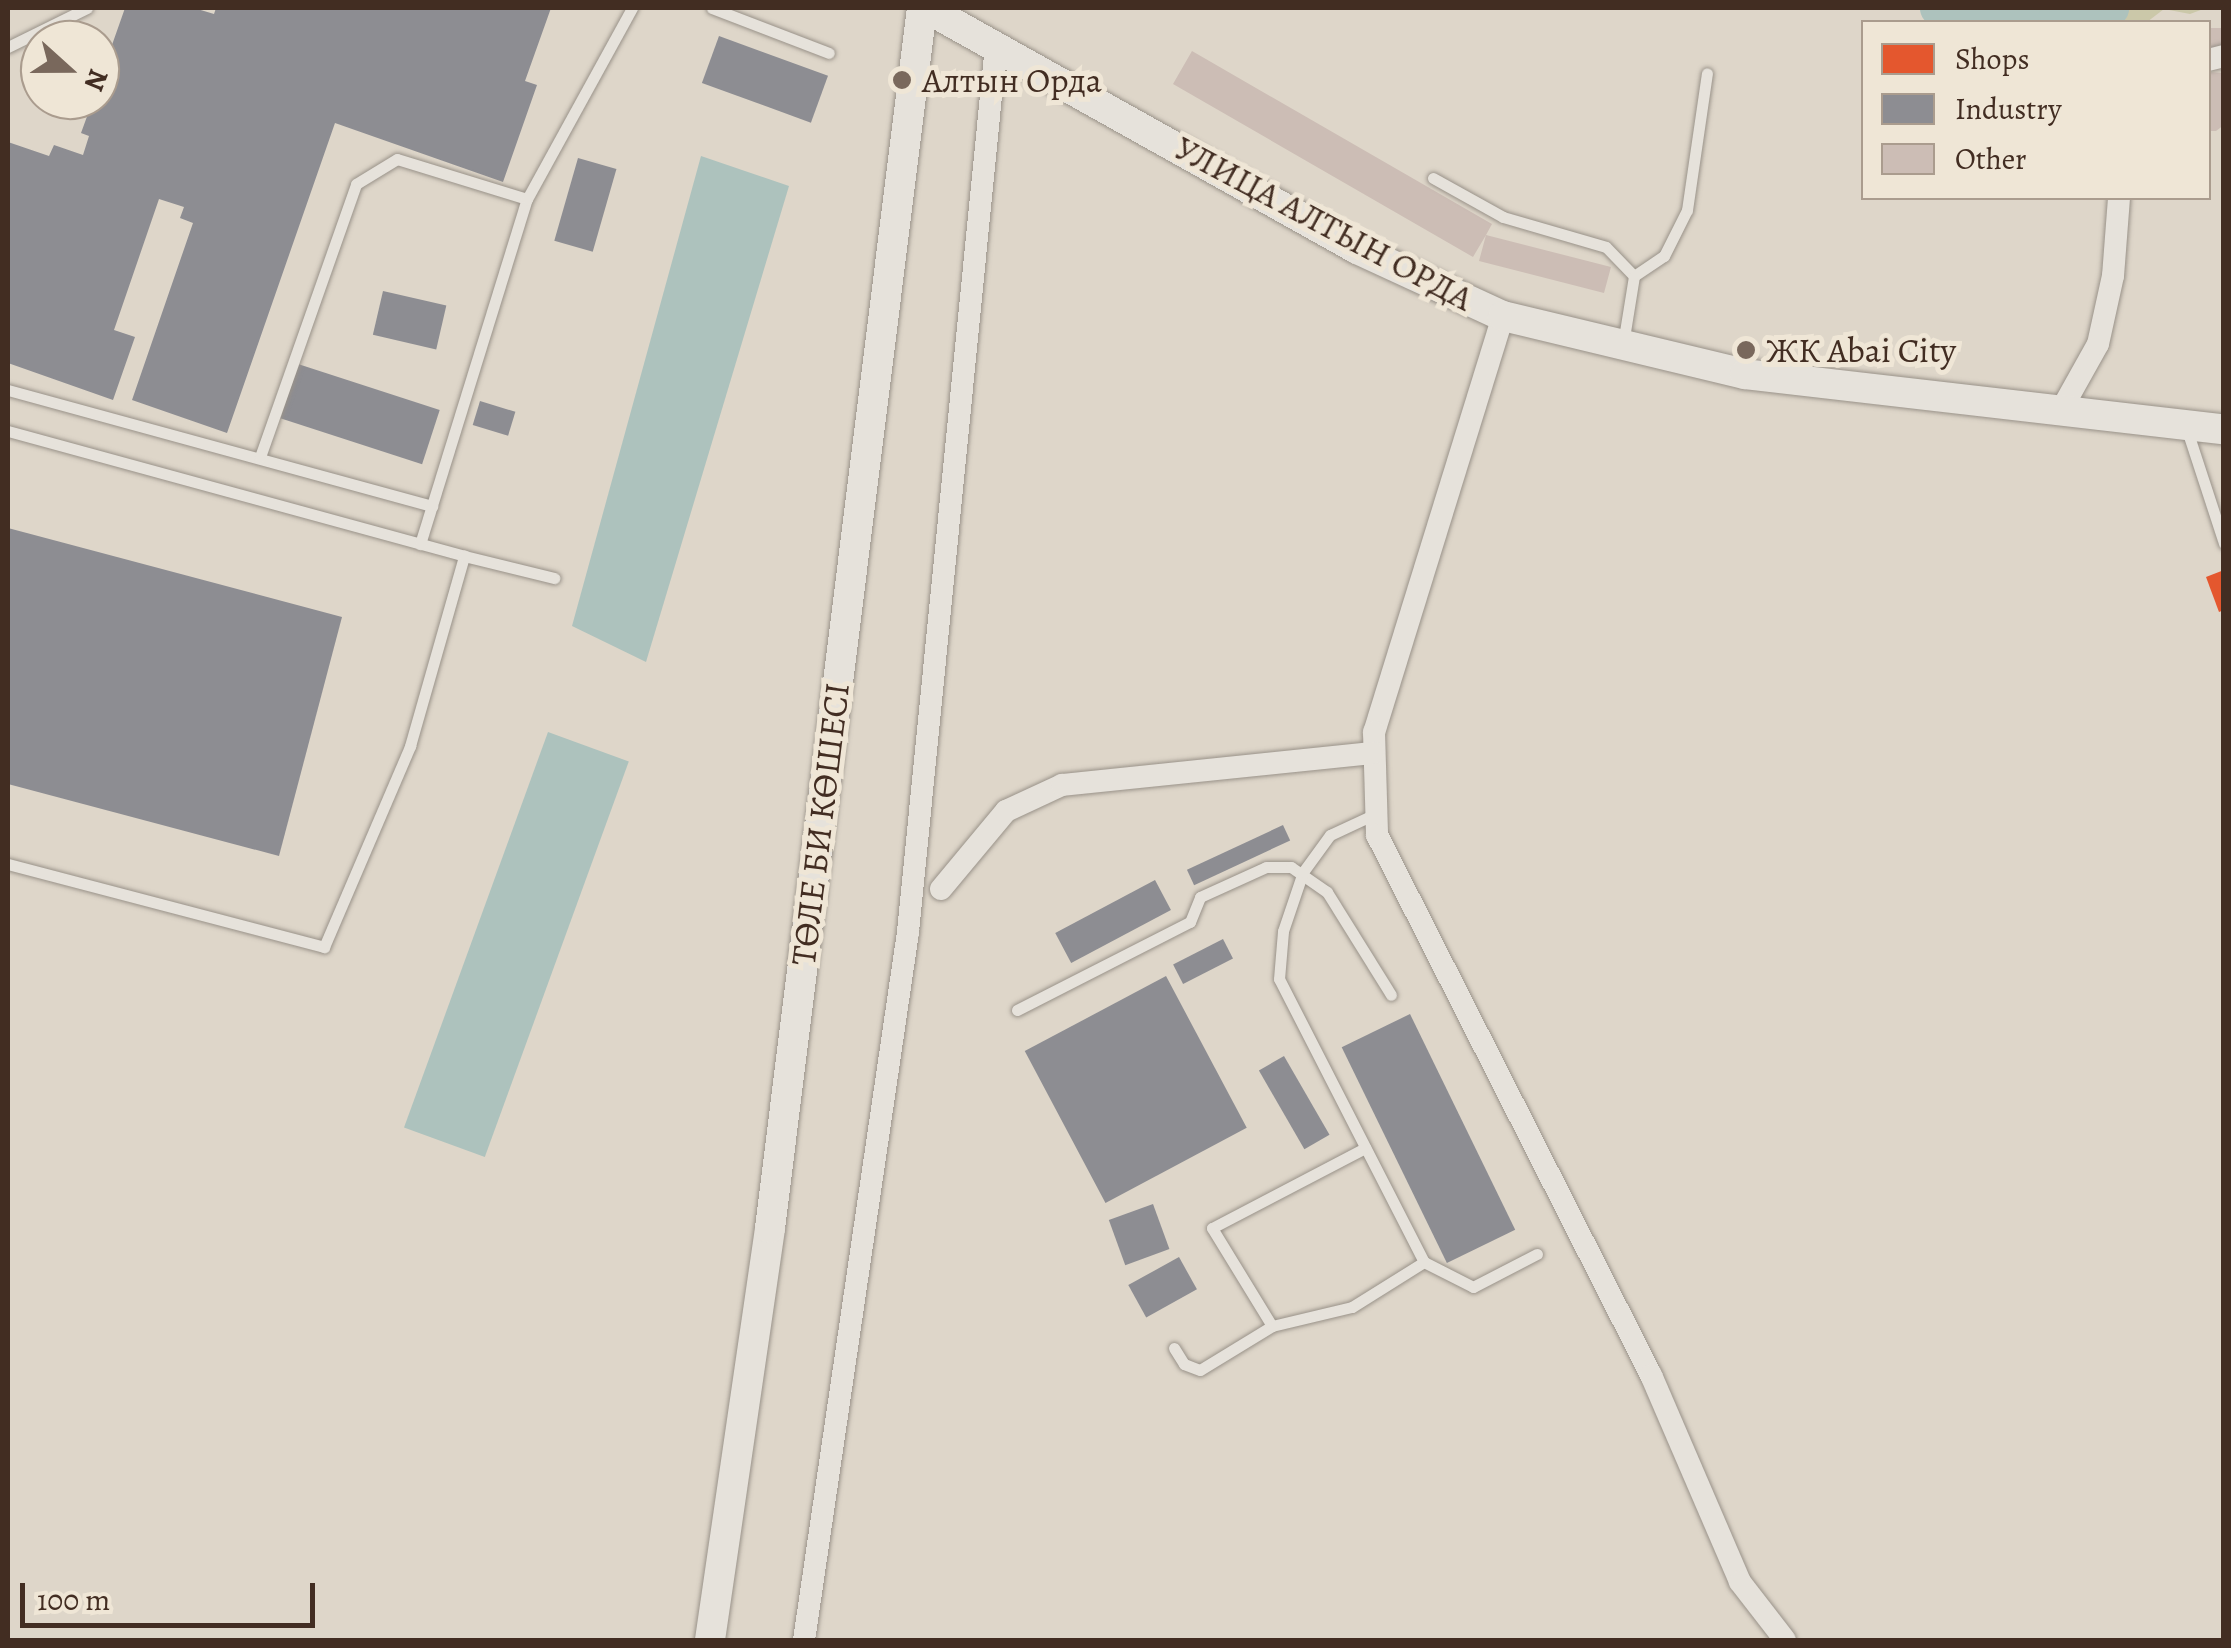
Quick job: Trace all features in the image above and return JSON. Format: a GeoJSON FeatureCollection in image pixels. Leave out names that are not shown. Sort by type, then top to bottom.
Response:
{"type":"FeatureCollection","features":[{"type":"Feature","properties":{"kind":"main road","name":"УЛИЦА АЛТЫН ОРДА"},"geometry":{"type":"LineString","coordinates":[[924,8],[1357,249],[1503,316],[1746,374],[2224,430]]}},
{"type":"Feature","properties":{"kind":"main road","name":"ТӨЛЕ БИ КӨШЕСІ"},"geometry":{"type":"LineString","coordinates":[[710,1640],[770,1228],[924,8]]}},
{"type":"Feature","properties":{"kind":"street"},"geometry":{"type":"LineString","coordinates":[[804,1640],[908,932],[996,46]]}},
{"type":"Feature","properties":{"kind":"street"},"geometry":{"type":"LineString","coordinates":[[2060,412],[2098,344],[2119,200]]}},
{"type":"Feature","properties":{"kind":"street"},"geometry":{"type":"LineString","coordinates":[[1503,316],[1374,732],[1377,835],[1651,1375],[1740,1582],[1785,1640]]}},
{"type":"Feature","properties":{"kind":"street"},"geometry":{"type":"LineString","coordinates":[[942,889],[1006,811],[1062,785],[1373,753]]}},
{"type":"Feature","properties":{"kind":"lane"},"geometry":{"type":"LineString","coordinates":[[8,47],[88,8]]}},
{"type":"Feature","properties":{"kind":"lane"},"geometry":{"type":"LineString","coordinates":[[420,544],[527,199],[632,8]]}},
{"type":"Feature","properties":{"kind":"lane"},"geometry":{"type":"LineString","coordinates":[[712,8],[829,53]]}},
{"type":"Feature","properties":{"kind":"lane"},"geometry":{"type":"LineString","coordinates":[[1622,347],[1634,276],[1664,256],[1687,210],[1707,73]]}},
{"type":"Feature","properties":{"kind":"lane"},"geometry":{"type":"LineString","coordinates":[[260,457],[356,184],[397,159],[527,199]]}},
{"type":"Feature","properties":{"kind":"lane"},"geometry":{"type":"LineString","coordinates":[[1433,178],[1502,217],[1606,247],[1634,276]]}},
{"type":"Feature","properties":{"kind":"lane"},"geometry":{"type":"LineString","coordinates":[[8,390],[432,506]]}},
{"type":"Feature","properties":{"kind":"lane"},"geometry":{"type":"LineString","coordinates":[[2186,426],[2224,543]]}},
{"type":"Feature","properties":{"kind":"lane"},"geometry":{"type":"LineString","coordinates":[[8,432],[554,578]]}},
{"type":"Feature","properties":{"kind":"lane"},"geometry":{"type":"LineString","coordinates":[[8,864],[324,946],[410,746],[464,556]]}},
{"type":"Feature","properties":{"kind":"lane"},"geometry":{"type":"LineString","coordinates":[[1374,814],[1330,835],[1302,872],[1282,931],[1279,979],[1424,1262],[1473,1287],[1538,1254]]}},
{"type":"Feature","properties":{"kind":"lane"},"geometry":{"type":"LineString","coordinates":[[1017,1010],[1190,922],[1200,897],[1249,871],[1302,872],[1327,892],[1391,995]]}},
{"type":"Feature","properties":{"kind":"lane"},"geometry":{"type":"LineString","coordinates":[[1272,1326],[1212,1228],[1365,1148]]}},
{"type":"Feature","properties":{"kind":"lane"},"geometry":{"type":"LineString","coordinates":[[1174,1348],[1184,1364],[1200,1370],[1272,1326],[1329,1317],[1424,1262]]}},
{"type":"Feature","properties":{"kind":"shaded area"},"geometry":{"type":"Polygon","coordinates":[[[2094,8],[2206,8],[2190,14],[2164,9],[2150,20],[2099,20],[2094,8]]]}},
{"type":"Feature","properties":{"kind":"water"},"geometry":{"type":"Polygon","coordinates":[[[701,156],[789,186],[646,662],[572,626],[701,156]]]}},
{"type":"Feature","properties":{"kind":"water"},"geometry":{"type":"Polygon","coordinates":[[[548,732],[629,761],[485,1157],[404,1128],[548,732]]]}},
{"type":"Feature","properties":{"kind":"building: Shops"},"geometry":{"type":"Polygon","coordinates":[[[2224,570],[2224,610],[2219,612],[2206,577],[2224,570]]]}},
{"type":"Feature","properties":{"kind":"building: Industry"},"geometry":{"type":"Polygon","coordinates":[[[125,8],[194,8],[214,14],[216,8],[551,8],[525,81],[537,85],[503,182],[335,123],[227,433],[132,400],[193,223],[180,218],[184,207],[159,199],[114,330],[135,337],[113,400],[8,363],[8,142],[49,156],[54,145],[83,155],[89,136],[81,133],[86,120],[120,120],[120,22],[125,8]]]}},
{"type":"Feature","properties":{"kind":"building: Industry"},"geometry":{"type":"Polygon","coordinates":[[[719,36],[828,76],[811,123],[702,83],[719,36]]]}},
{"type":"Feature","properties":{"kind":"building: Industry"},"geometry":{"type":"Polygon","coordinates":[[[578,158],[616,169],[593,252],[554,241],[578,158]]]}},
{"type":"Feature","properties":{"kind":"building: Industry"},"geometry":{"type":"Polygon","coordinates":[[[383,291],[446,306],[436,349],[373,335],[383,291]]]}},
{"type":"Feature","properties":{"kind":"building: Industry"},"geometry":{"type":"Polygon","coordinates":[[[298,364],[440,410],[422,464],[280,418],[298,364]]]}},
{"type":"Feature","properties":{"kind":"building: Industry"},"geometry":{"type":"Polygon","coordinates":[[[480,401],[515,412],[508,436],[473,425],[480,401]]]}},
{"type":"Feature","properties":{"kind":"building: Industry"},"geometry":{"type":"Polygon","coordinates":[[[8,528],[342,617],[279,856],[8,784],[8,528]]]}},
{"type":"Feature","properties":{"kind":"building: Industry"},"geometry":{"type":"Polygon","coordinates":[[[1283,825],[1290,840],[1194,885],[1187,870],[1283,825]]]}},
{"type":"Feature","properties":{"kind":"building: Industry"},"geometry":{"type":"Polygon","coordinates":[[[1155,880],[1171,910],[1071,963],[1055,933],[1155,880]]]}},
{"type":"Feature","properties":{"kind":"building: Industry"},"geometry":{"type":"Polygon","coordinates":[[[1223,939],[1233,959],[1183,984],[1173,964],[1223,939]]]}},
{"type":"Feature","properties":{"kind":"building: Industry"},"geometry":{"type":"Polygon","coordinates":[[[1166,976],[1247,1128],[1105,1203],[1025,1051],[1166,976]]]}},
{"type":"Feature","properties":{"kind":"building: Industry"},"geometry":{"type":"Polygon","coordinates":[[[1410,1014],[1515,1230],[1447,1263],[1342,1047],[1410,1014]]]}},
{"type":"Feature","properties":{"kind":"building: Industry"},"geometry":{"type":"Polygon","coordinates":[[[1284,1056],[1330,1135],[1304,1149],[1259,1070],[1284,1056]]]}},
{"type":"Feature","properties":{"kind":"building: Industry"},"geometry":{"type":"Polygon","coordinates":[[[1153,1204],[1169,1249],[1125,1265],[1109,1220],[1153,1204]]]}},
{"type":"Feature","properties":{"kind":"building: Industry"},"geometry":{"type":"Polygon","coordinates":[[[1179,1257],[1197,1289],[1146,1317],[1128,1285],[1179,1257]]]}},
{"type":"Feature","properties":{"kind":"building: Other"},"geometry":{"type":"Polygon","coordinates":[[[2211,28],[2223,28],[2223,51],[2211,51],[2211,28]]]}},
{"type":"Feature","properties":{"kind":"building: Other"},"geometry":{"type":"Polygon","coordinates":[[[1192,51],[1492,224],[1473,257],[1173,84],[1192,51]]]}},
{"type":"Feature","properties":{"kind":"building: Other"},"geometry":{"type":"Polygon","coordinates":[[[2211,72],[2224,73],[2224,125],[2211,131],[2211,72]]]}},
{"type":"Feature","properties":{"kind":"building: Other"},"geometry":{"type":"Polygon","coordinates":[[[1486,235],[1611,267],[1604,293],[1479,261],[1486,235]]]}},
{"type":"Feature","properties":{"kind":"waterway"},"geometry":{"type":"LineString","coordinates":[[1937,8],[2055,18],[2111,8]]}},
{"type":"Feature","properties":{"kind":"place","name":"Алтын Орда"},"geometry":{"type":"Point","coordinates":[902,80]}},
{"type":"Feature","properties":{"kind":"place","name":"ЖК Abai City"},"geometry":{"type":"Point","coordinates":[1746,350]}}]}
